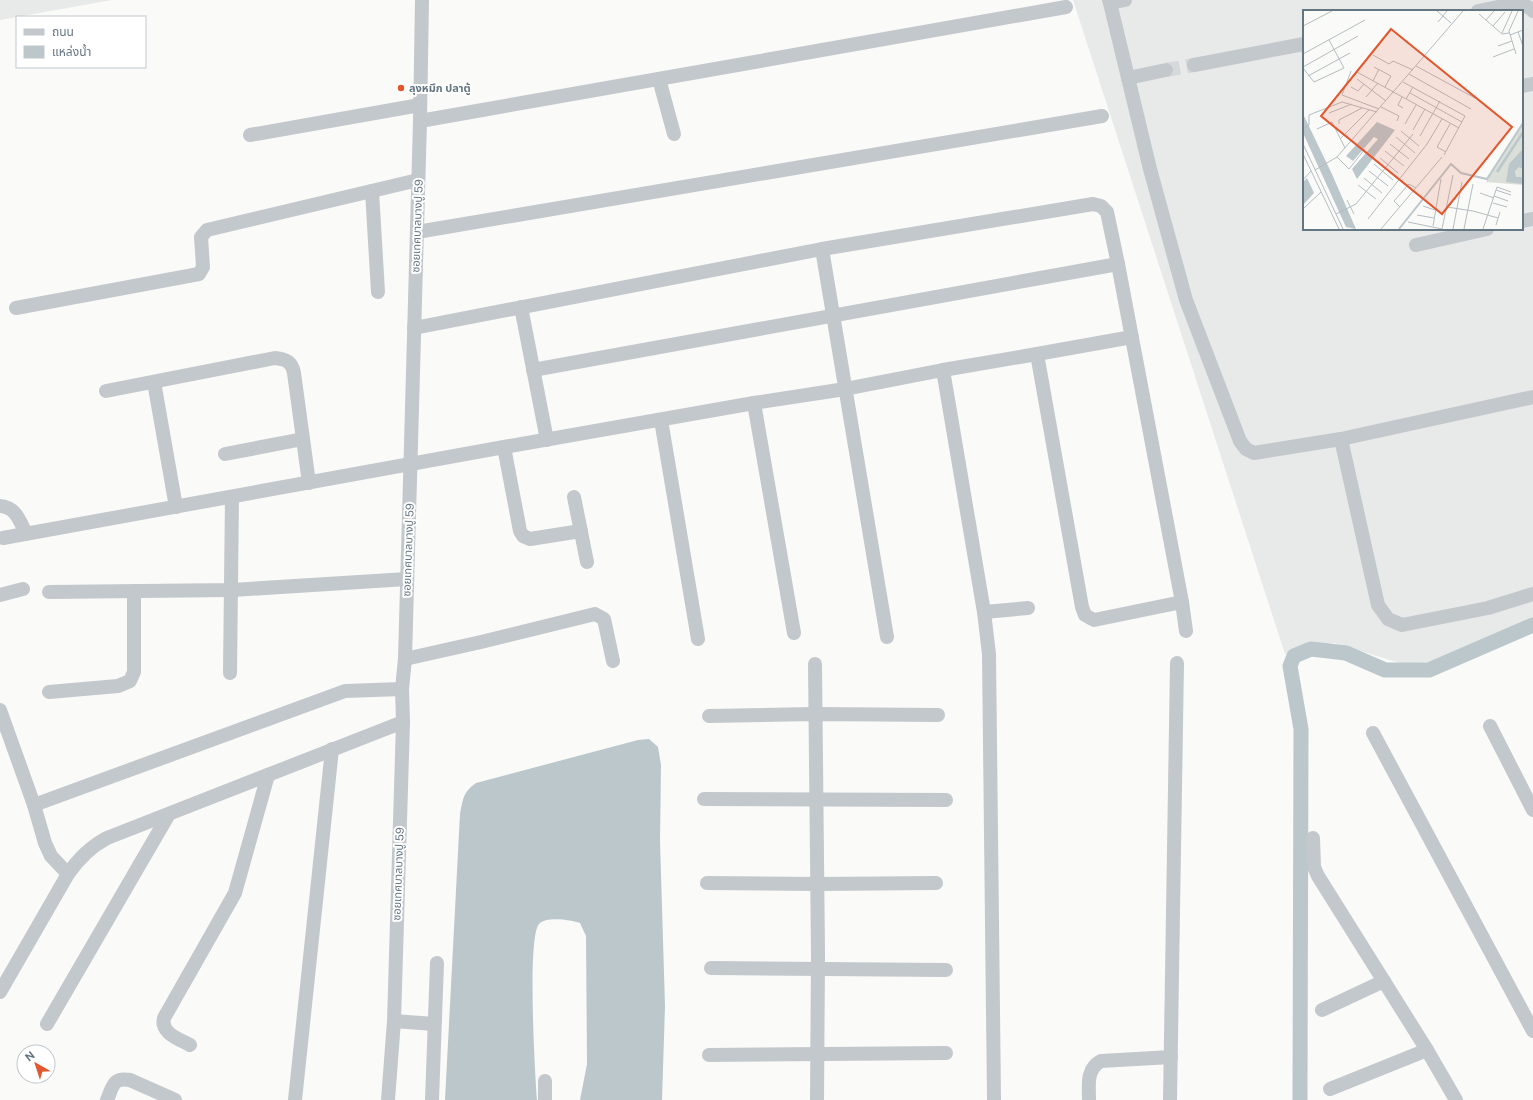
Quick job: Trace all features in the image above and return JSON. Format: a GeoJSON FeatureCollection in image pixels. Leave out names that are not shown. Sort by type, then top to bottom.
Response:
{"type":"FeatureCollection","features":[{"type":"Feature","properties":{"kind":"street","name":"ซอยเทศบาลบางปู 59"},"geometry":{"type":"LineString","coordinates":[[388,1100],[394,1021],[403,722],[402,689],[405,658],[417,232],[422,0]]}},
{"type":"Feature","properties":{"kind":"street"},"geometry":{"type":"LineString","coordinates":[[1125,0],[1109,2],[1150,169],[1186,300],[1240,441],[1246,449],[1254,453],[1341,439],[1533,397]]}},
{"type":"Feature","properties":{"kind":"street"},"geometry":{"type":"LineString","coordinates":[[1483,10],[1519,3],[1533,11]]}},
{"type":"Feature","properties":{"kind":"street"},"geometry":{"type":"LineString","coordinates":[[420,122],[1066,7]]}},
{"type":"Feature","properties":{"kind":"street"},"geometry":{"type":"LineString","coordinates":[[1194,65],[1303,44]]}},
{"type":"Feature","properties":{"kind":"street"},"geometry":{"type":"LineString","coordinates":[[1128,78],[1166,70]]}},
{"type":"Feature","properties":{"kind":"street"},"geometry":{"type":"LineString","coordinates":[[659,79],[674,134]]}},
{"type":"Feature","properties":{"kind":"street"},"geometry":{"type":"LineString","coordinates":[[1523,86],[1533,84]]}},
{"type":"Feature","properties":{"kind":"street"},"geometry":{"type":"LineString","coordinates":[[250,135],[420,105]]}},
{"type":"Feature","properties":{"kind":"street"},"geometry":{"type":"LineString","coordinates":[[417,232],[1102,116]]}},
{"type":"Feature","properties":{"kind":"street"},"geometry":{"type":"LineString","coordinates":[[16,308],[199,274],[203,267],[201,237],[207,230],[418,180]]}},
{"type":"Feature","properties":{"kind":"street"},"geometry":{"type":"LineString","coordinates":[[372,191],[378,292]]}},
{"type":"Feature","properties":{"kind":"street"},"geometry":{"type":"LineString","coordinates":[[414,328],[822,249],[1093,204],[1101,206],[1107,212],[1118,264],[1182,602],[1186,631]]}},
{"type":"Feature","properties":{"kind":"street"},"geometry":{"type":"LineString","coordinates":[[1523,221],[1533,219]]}},
{"type":"Feature","properties":{"kind":"street"},"geometry":{"type":"LineString","coordinates":[[1416,245],[1483,230]]}},
{"type":"Feature","properties":{"kind":"street"},"geometry":{"type":"LineString","coordinates":[[822,249],[887,637]]}},
{"type":"Feature","properties":{"kind":"street"},"geometry":{"type":"LineString","coordinates":[[533,370],[1118,264]]}},
{"type":"Feature","properties":{"kind":"street"},"geometry":{"type":"LineString","coordinates":[[521,307],[547,440]]}},
{"type":"Feature","properties":{"kind":"street"},"geometry":{"type":"LineString","coordinates":[[3,538],[504,447],[754,403],[845,389],[1132,336]]}},
{"type":"Feature","properties":{"kind":"street"},"geometry":{"type":"LineString","coordinates":[[1037,354],[1082,607],[1085,615],[1094,620],[1182,602]]}},
{"type":"Feature","properties":{"kind":"street"},"geometry":{"type":"LineString","coordinates":[[106,391],[275,358],[289,361],[293,366],[309,483]]}},
{"type":"Feature","properties":{"kind":"street"},"geometry":{"type":"LineString","coordinates":[[943,370],[984,612],[988,654],[994,1100]]}},
{"type":"Feature","properties":{"kind":"street"},"geometry":{"type":"LineString","coordinates":[[154,382],[176,507]]}},
{"type":"Feature","properties":{"kind":"street"},"geometry":{"type":"LineString","coordinates":[[754,403],[794,632]]}},
{"type":"Feature","properties":{"kind":"street"},"geometry":{"type":"LineString","coordinates":[[661,420],[698,639]]}},
{"type":"Feature","properties":{"kind":"street"},"geometry":{"type":"LineString","coordinates":[[225,454],[303,439]]}},
{"type":"Feature","properties":{"kind":"street"},"geometry":{"type":"LineString","coordinates":[[1341,439],[1378,605],[1388,619],[1402,625],[1488,608],[1533,594]]}},
{"type":"Feature","properties":{"kind":"street"},"geometry":{"type":"LineString","coordinates":[[504,447],[520,530],[523,536],[530,539],[581,531]]}},
{"type":"Feature","properties":{"kind":"street"},"geometry":{"type":"LineString","coordinates":[[230,673],[232,497]]}},
{"type":"Feature","properties":{"kind":"street"},"geometry":{"type":"LineString","coordinates":[[574,497],[587,562]]}},
{"type":"Feature","properties":{"kind":"street"},"geometry":{"type":"LineString","coordinates":[[0,506],[6,506],[18,515],[26,534]]}},
{"type":"Feature","properties":{"kind":"street"},"geometry":{"type":"LineString","coordinates":[[49,592],[232,590],[407,579]]}},
{"type":"Feature","properties":{"kind":"street"},"geometry":{"type":"LineString","coordinates":[[0,595],[23,589]]}},
{"type":"Feature","properties":{"kind":"street"},"geometry":{"type":"LineString","coordinates":[[49,692],[118,686],[130,681],[134,672],[134,591]]}},
{"type":"Feature","properties":{"kind":"street"},"geometry":{"type":"LineString","coordinates":[[984,612],[1028,608]]}},
{"type":"Feature","properties":{"kind":"street"},"geometry":{"type":"LineString","coordinates":[[405,658],[481,642],[595,614],[604,619],[613,661]]}},
{"type":"Feature","properties":{"kind":"street"},"geometry":{"type":"LineString","coordinates":[[1170,1100],[1177,663]]}},
{"type":"Feature","properties":{"kind":"street"},"geometry":{"type":"LineString","coordinates":[[815,664],[817,1100]]}},
{"type":"Feature","properties":{"kind":"street"},"geometry":{"type":"LineString","coordinates":[[34,805],[345,691],[402,689]]}},
{"type":"Feature","properties":{"kind":"street"},"geometry":{"type":"LineString","coordinates":[[0,710],[34,805],[45,843],[51,856],[68,874]]}},
{"type":"Feature","properties":{"kind":"street"},"geometry":{"type":"LineString","coordinates":[[709,716],[815,714],[938,716]]}},
{"type":"Feature","properties":{"kind":"street"},"geometry":{"type":"LineString","coordinates":[[0,992],[68,874],[77,861],[95,844],[403,722]]}},
{"type":"Feature","properties":{"kind":"street"},"geometry":{"type":"LineString","coordinates":[[1490,726],[1533,810]]}},
{"type":"Feature","properties":{"kind":"street"},"geometry":{"type":"LineString","coordinates":[[1373,733],[1529,1013],[1533,1031]]}},
{"type":"Feature","properties":{"kind":"street"},"geometry":{"type":"LineString","coordinates":[[295,1100],[332,749]]}},
{"type":"Feature","properties":{"kind":"street"},"geometry":{"type":"LineString","coordinates":[[190,1045],[169,1033],[162,1023],[235,893],[268,775]]}},
{"type":"Feature","properties":{"kind":"street"},"geometry":{"type":"LineString","coordinates":[[704,799],[946,800]]}},
{"type":"Feature","properties":{"kind":"street"},"geometry":{"type":"LineString","coordinates":[[47,1024],[169,814]]}},
{"type":"Feature","properties":{"kind":"street"},"geometry":{"type":"LineString","coordinates":[[1313,838],[1314,867],[1318,876],[1427,1050],[1456,1100]]}},
{"type":"Feature","properties":{"kind":"street"},"geometry":{"type":"LineString","coordinates":[[707,883],[936,883]]}},
{"type":"Feature","properties":{"kind":"street"},"geometry":{"type":"LineString","coordinates":[[432,1100],[437,962]]}},
{"type":"Feature","properties":{"kind":"street"},"geometry":{"type":"LineString","coordinates":[[711,968],[946,970]]}},
{"type":"Feature","properties":{"kind":"street"},"geometry":{"type":"LineString","coordinates":[[1322,1010],[1384,981]]}},
{"type":"Feature","properties":{"kind":"street"},"geometry":{"type":"LineString","coordinates":[[394,1021],[434,1024]]}},
{"type":"Feature","properties":{"kind":"street"},"geometry":{"type":"LineString","coordinates":[[1330,1089],[1427,1050]]}},
{"type":"Feature","properties":{"kind":"street"},"geometry":{"type":"LineString","coordinates":[[709,1054],[946,1053]]}},
{"type":"Feature","properties":{"kind":"street"},"geometry":{"type":"LineString","coordinates":[[1089,1100],[1090,1072],[1093,1065],[1100,1061],[1171,1057]]}},
{"type":"Feature","properties":{"kind":"street"},"geometry":{"type":"LineString","coordinates":[[107,1100],[114,1083],[119,1079],[123,1079],[130,1080],[175,1100]]}},
{"type":"Feature","properties":{"kind":"street"},"geometry":{"type":"LineString","coordinates":[[545,1081],[545,1100]]}},
{"type":"Feature","properties":{"kind":"shaded area"},"geometry":{"type":"Polygon","coordinates":[[[0,0],[112,0],[16,16],[0,20],[0,0]]]}},
{"type":"Feature","properties":{"kind":"shaded area"},"geometry":{"type":"Polygon","coordinates":[[[1073,0],[1533,0],[1533,622],[1446,661],[1403,664],[1334,643],[1285,654],[1073,0]]]}},
{"type":"Feature","properties":{"kind":"water"},"geometry":{"type":"Polygon","coordinates":[[[649,739],[658,747],[661,765],[660,841],[665,1006],[662,1100],[580,1100],[587,1064],[586,936],[580,923],[553,919],[539,924],[535,935],[533,954],[533,1008],[537,1100],[445,1100],[460,814],[466,793],[476,783],[638,740],[649,739]]]}},
{"type":"Feature","properties":{"kind":"waterway"},"geometry":{"type":"LineString","coordinates":[[1300,1100],[1301,729],[1290,666],[1294,656],[1311,649],[1346,653],[1385,670],[1429,670],[1533,625]]}},
{"type":"Feature","properties":{"kind":"tunnel"},"geometry":{"type":"LineString","coordinates":[[1166,70],[1194,65]]}},
{"type":"Feature","properties":{"kind":"place","name":"ลุงหมึก ปลาตู้"},"geometry":{"type":"Point","coordinates":[401,88]}}]}
